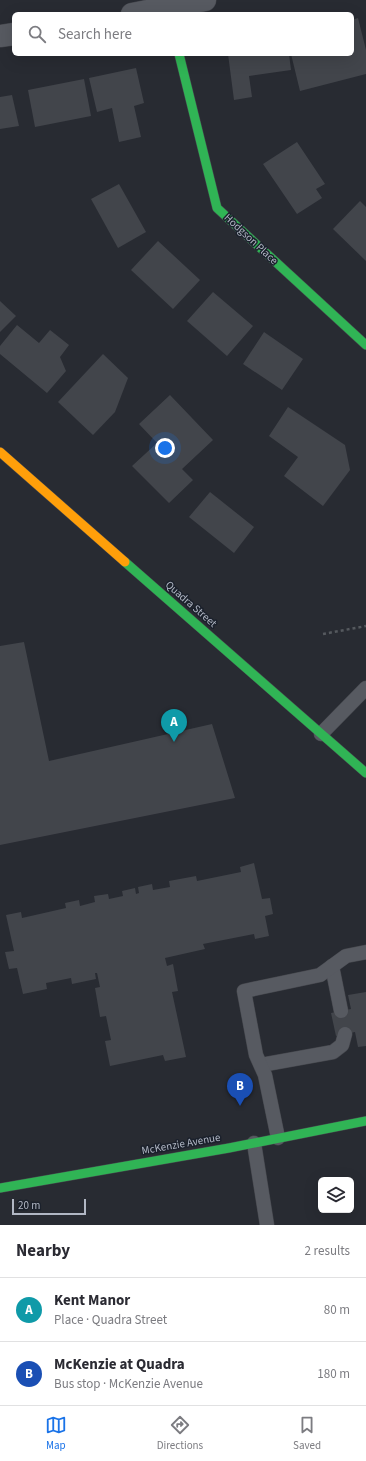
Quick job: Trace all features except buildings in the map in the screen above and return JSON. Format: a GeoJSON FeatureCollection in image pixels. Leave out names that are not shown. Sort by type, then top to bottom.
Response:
{"type":"FeatureCollection","features":[{"type":"Feature","properties":{"kind":"main road","name":"Hodgson Place"},"geometry":{"type":"LineString","coordinates":[[179,56],[217,208],[366,345]]}},
{"type":"Feature","properties":{"kind":"main road","name":"Quadra Street"},"geometry":{"type":"LineString","coordinates":[[0,452],[366,773]]}},
{"type":"Feature","properties":{"kind":"main road","name":"McKenzie Avenue"},"geometry":{"type":"LineString","coordinates":[[0,1188],[254,1143],[366,1121]]}},
{"type":"Feature","properties":{"kind":"street"},"geometry":{"type":"LineString","coordinates":[[142,12],[205,0]]}},
{"type":"Feature","properties":{"kind":"street"},"geometry":{"type":"LineString","coordinates":[[0,36],[12,34]]}},
{"type":"Feature","properties":{"kind":"lane"},"geometry":{"type":"LineString","coordinates":[[321,734],[366,688]]}},
{"type":"Feature","properties":{"kind":"lane"},"geometry":{"type":"LineString","coordinates":[[278,1138],[265,1075],[256,1055],[244,991],[320,975],[346,956],[366,952]]}},
{"type":"Feature","properties":{"kind":"lane"},"geometry":{"type":"LineString","coordinates":[[332,966],[341,1012]]}},
{"type":"Feature","properties":{"kind":"lane"},"geometry":{"type":"LineString","coordinates":[[261,1065],[332,1052],[342,1045],[345,1034]]}},
{"type":"Feature","properties":{"kind":"lane"},"geometry":{"type":"LineString","coordinates":[[254,1143],[267,1225]]}},
{"type":"Feature","properties":{"kind":"path"},"geometry":{"type":"LineString","coordinates":[[323,634],[366,626]]}},
{"type":"Feature","properties":{"kind":"traffic: fast"},"geometry":{"type":"LineString","coordinates":[[179,56],[217,208],[366,345]]}},
{"type":"Feature","properties":{"kind":"traffic: fast"},"geometry":{"type":"LineString","coordinates":[[125,562],[366,773]]}},
{"type":"Feature","properties":{"kind":"traffic: fast"},"geometry":{"type":"LineString","coordinates":[[0,1188],[229,1148],[366,1121]]}},
{"type":"Feature","properties":{"kind":"traffic: slow"},"geometry":{"type":"LineString","coordinates":[[0,452],[125,562]]}},
{"type":"Feature","properties":{"kind":"place","name":"Kent Manor"},"geometry":{"type":"Point","coordinates":[174,742]}},
{"type":"Feature","properties":{"kind":"place","name":"McKenzie at Quadra"},"geometry":{"type":"Point","coordinates":[240,1106]}}]}
